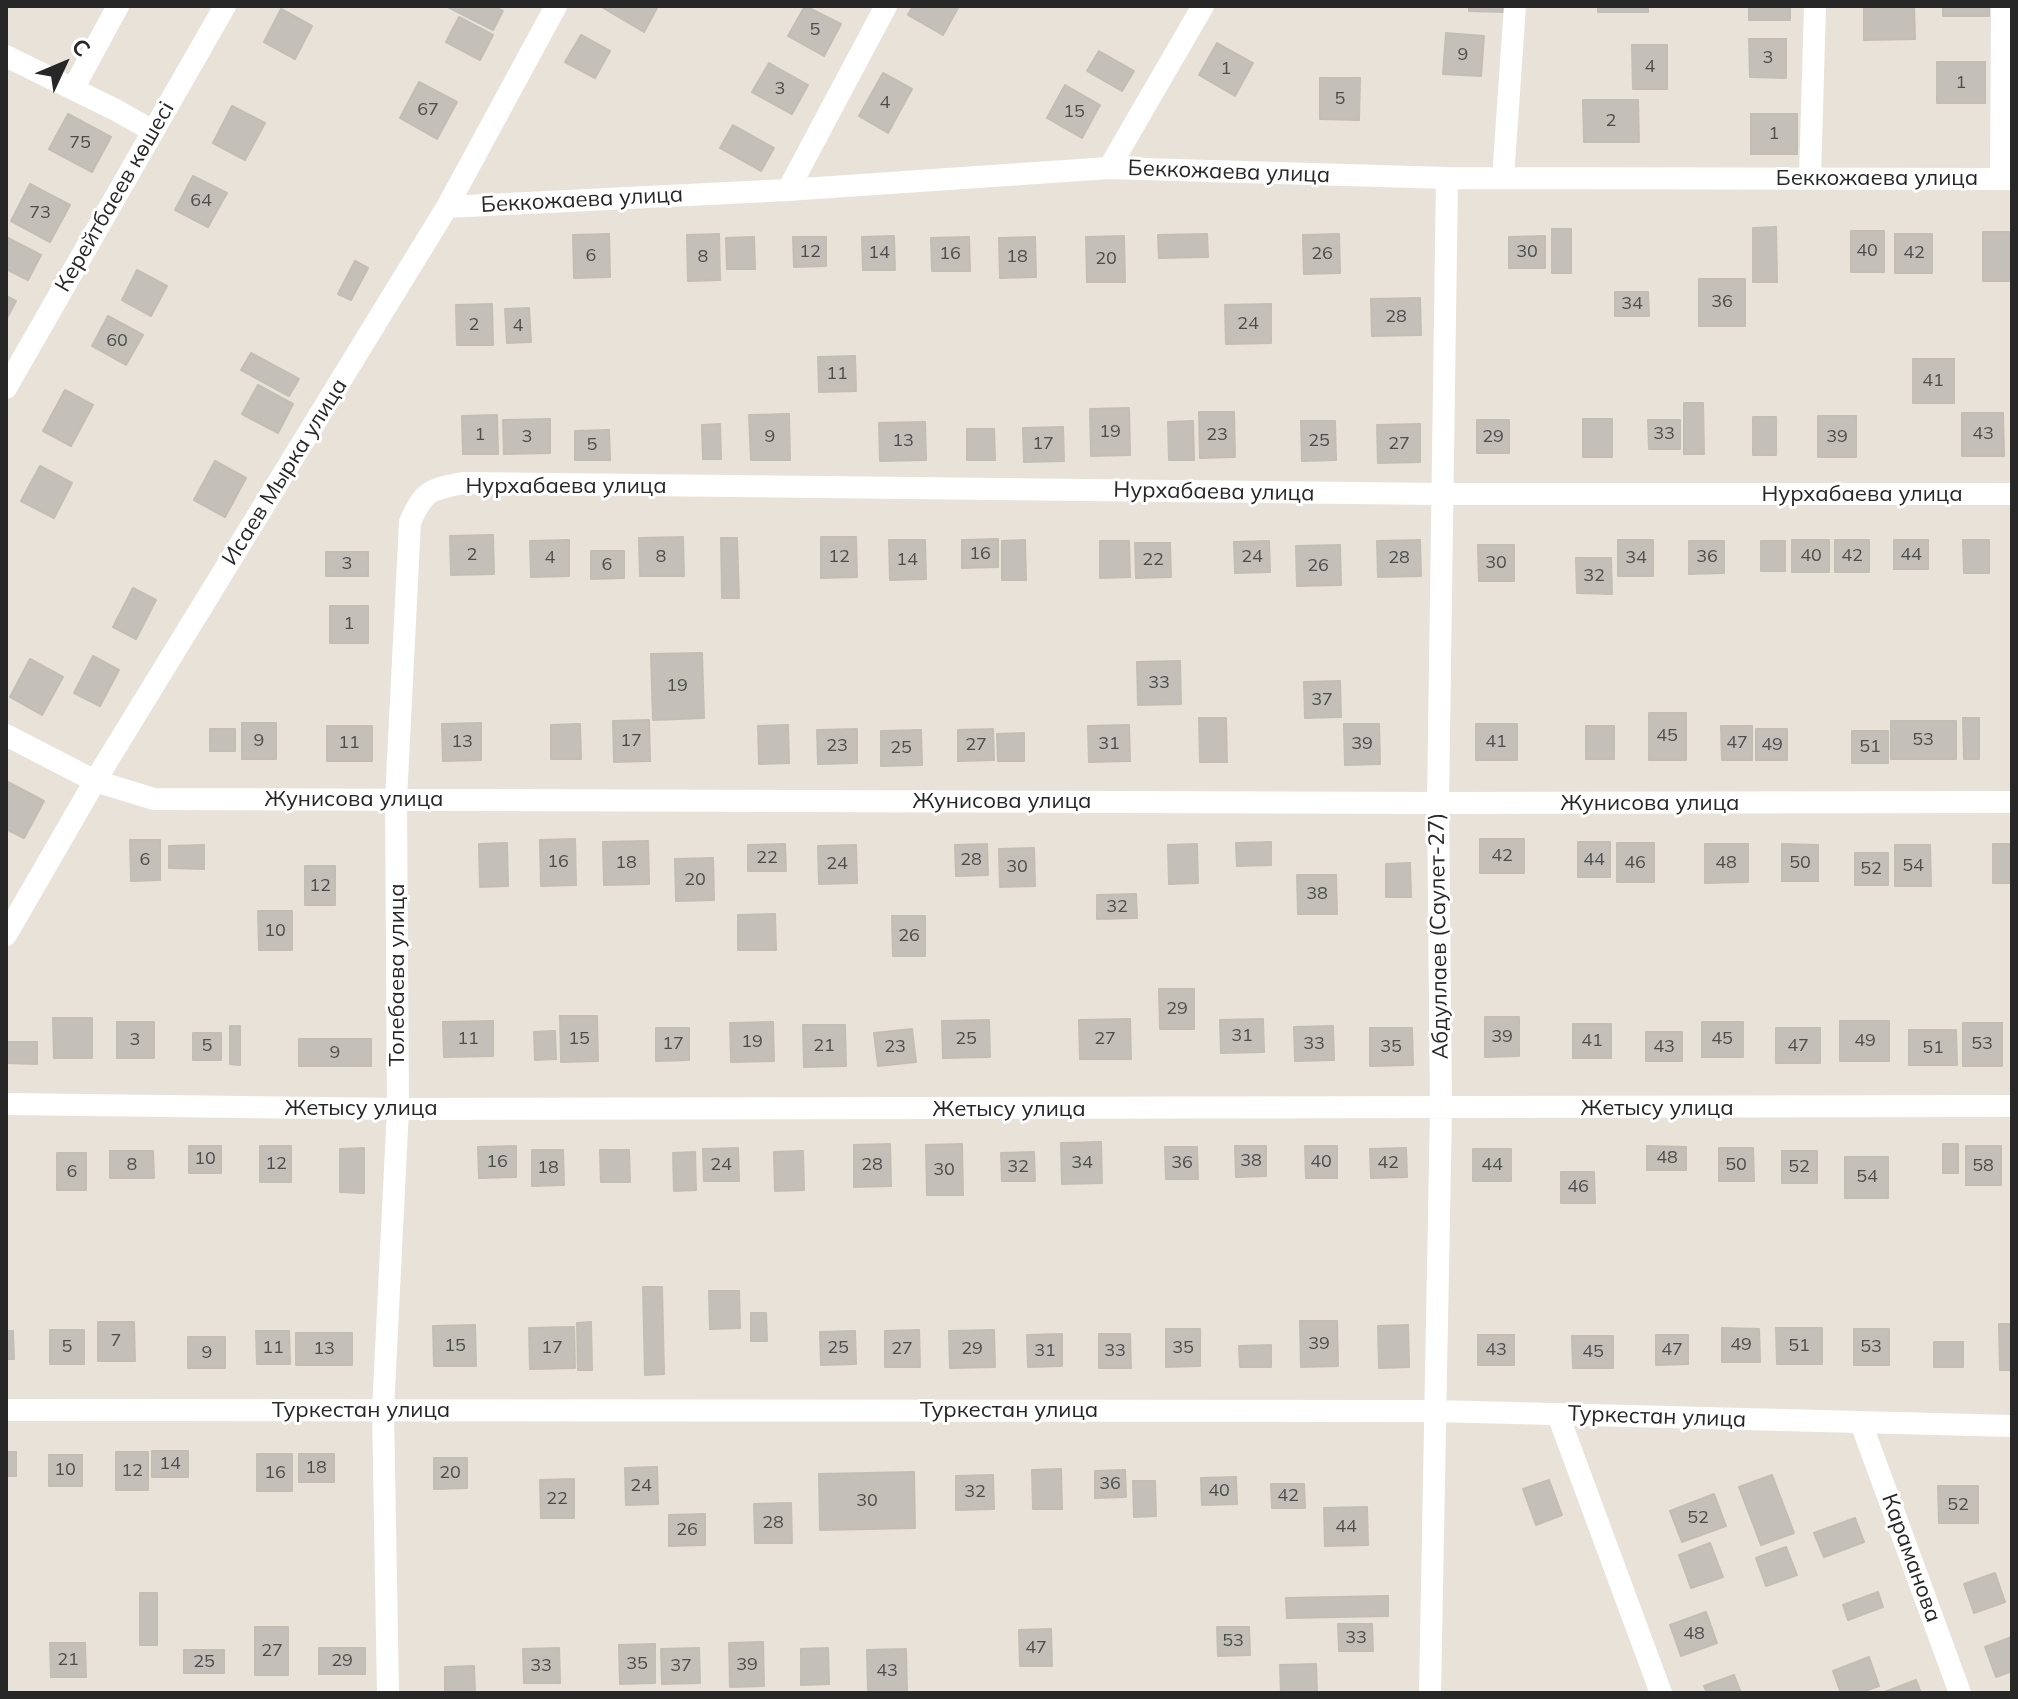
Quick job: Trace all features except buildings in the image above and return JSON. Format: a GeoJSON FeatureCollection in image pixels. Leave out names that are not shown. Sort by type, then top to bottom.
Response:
{"type":"FeatureCollection","features":[{"type":"Feature","properties":{"kind":"street"},"geometry":{"type":"LineString","coordinates":[[73,89],[118,6]]}},
{"type":"Feature","properties":{"kind":"street","name":"Керейтбаеев көшесі"},"geometry":{"type":"LineString","coordinates":[[6,388],[225,6]]}},
{"type":"Feature","properties":{"kind":"street","name":"Исаев Мырка улица"},"geometry":{"type":"LineString","coordinates":[[6,935],[95,781],[447,207],[556,6]]}},
{"type":"Feature","properties":{"kind":"street"},"geometry":{"type":"LineString","coordinates":[[788,190],[886,6]]}},
{"type":"Feature","properties":{"kind":"street"},"geometry":{"type":"LineString","coordinates":[[1109,168],[1203,6]]}},
{"type":"Feature","properties":{"kind":"street"},"geometry":{"type":"LineString","coordinates":[[1503,178],[1515,6]]}},
{"type":"Feature","properties":{"kind":"street"},"geometry":{"type":"LineString","coordinates":[[1810,178],[1815,6]]}},
{"type":"Feature","properties":{"kind":"street"},"geometry":{"type":"LineString","coordinates":[[2002,6],[2007,179]]}},
{"type":"Feature","properties":{"kind":"street"},"geometry":{"type":"LineString","coordinates":[[6,56],[153,131]]}},
{"type":"Feature","properties":{"kind":"street","name":"Беккожаева улица"},"geometry":{"type":"LineString","coordinates":[[447,207],[788,190],[1109,168],[1447,178],[2007,179]]}},
{"type":"Feature","properties":{"kind":"street","name":"Абдуллаев (Саулет-27)"},"geometry":{"type":"LineString","coordinates":[[1430,1693],[1441,1109],[1438,803],[1447,178]]}},
{"type":"Feature","properties":{"kind":"street","name":"Нурхабаева улица"},"geometry":{"type":"LineString","coordinates":[[420,499],[438,488],[464,483],[1441,494],[2012,494]]}},
{"type":"Feature","properties":{"kind":"street","name":"Толебаева улица"},"geometry":{"type":"LineString","coordinates":[[388,1693],[383,1410],[398,1109],[396,799],[410,522],[420,499]]}},
{"type":"Feature","properties":{"kind":"street","name":"Жунисова улица"},"geometry":{"type":"LineString","coordinates":[[6,735],[95,781],[154,799],[2012,802]]}},
{"type":"Feature","properties":{"kind":"street","name":"Жетысу улица"},"geometry":{"type":"LineString","coordinates":[[6,1104],[398,1109],[2012,1106]]}},
{"type":"Feature","properties":{"kind":"street","name":"Туркестан улица"},"geometry":{"type":"LineString","coordinates":[[6,1410],[1436,1411],[2012,1426]]}},
{"type":"Feature","properties":{"kind":"street"},"geometry":{"type":"LineString","coordinates":[[1558,1415],[1661,1693]]}},
{"type":"Feature","properties":{"kind":"street","name":"Караманова"},"geometry":{"type":"LineString","coordinates":[[1861,1423],[1960,1693]]}}]}
